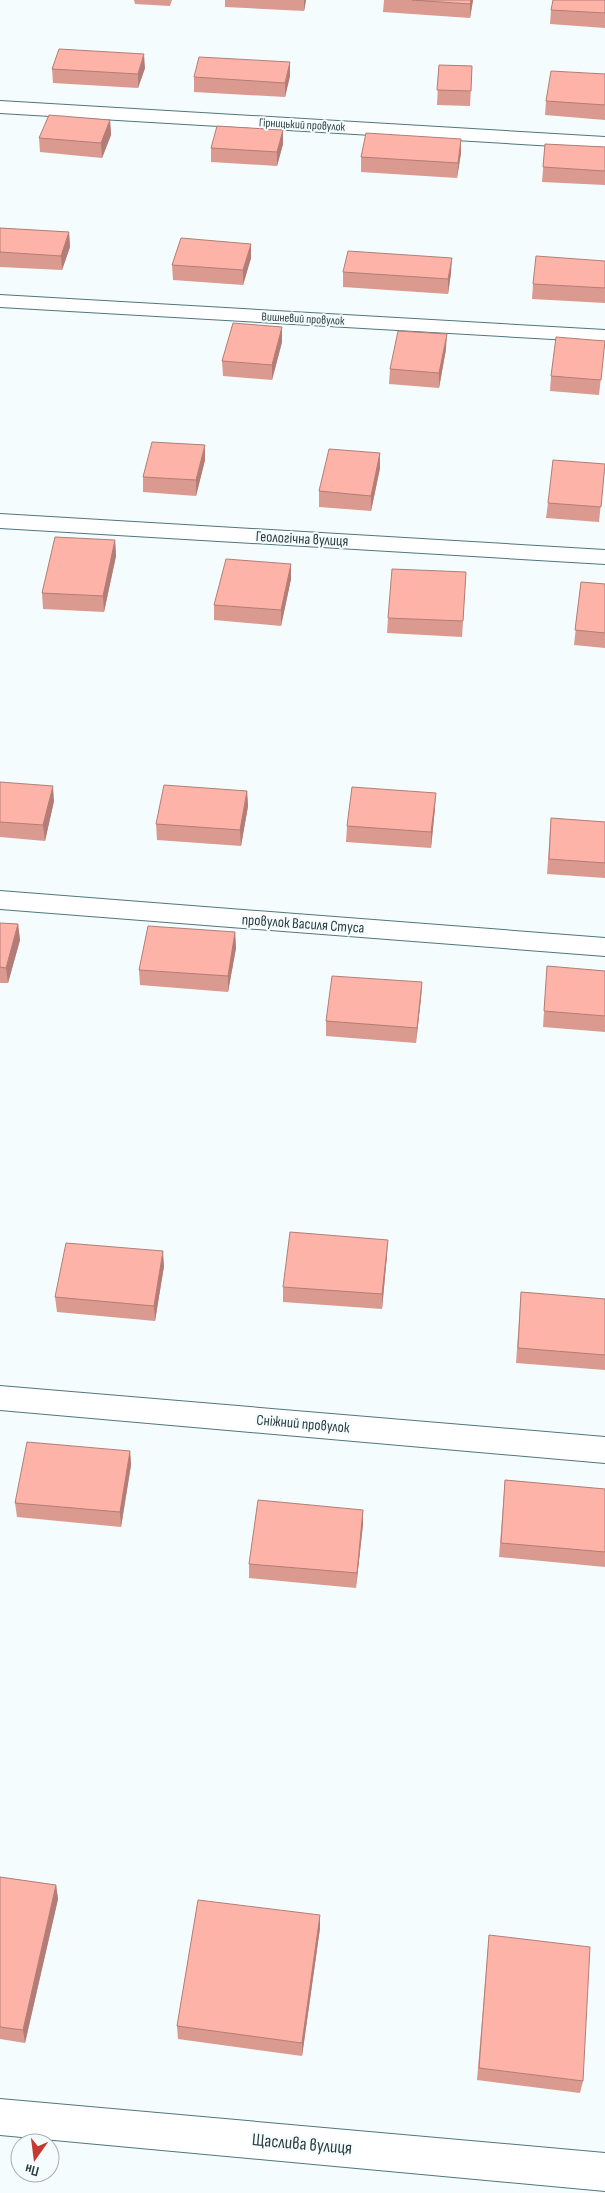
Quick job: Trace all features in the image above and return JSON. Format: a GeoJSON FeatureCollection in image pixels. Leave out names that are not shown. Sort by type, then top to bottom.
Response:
{"type":"FeatureCollection","features":[{"type":"Feature","properties":{"kind":"street","name":"Гірницький провулок"},"geometry":{"type":"LineString","coordinates":[[0,107],[605,143]]}},
{"type":"Feature","properties":{"kind":"street","name":"Вишневий провулок"},"geometry":{"type":"LineString","coordinates":[[0,301],[605,336]]}},
{"type":"Feature","properties":{"kind":"street","name":"Геологічна вулиця"},"geometry":{"type":"LineString","coordinates":[[0,521],[605,557]]}},
{"type":"Feature","properties":{"kind":"street","name":"провулок Василя Стуса"},"geometry":{"type":"LineString","coordinates":[[0,900],[605,946]]}},
{"type":"Feature","properties":{"kind":"street","name":"Сніжний провулок"},"geometry":{"type":"LineString","coordinates":[[0,1398],[605,1450]]}},
{"type":"Feature","properties":{"kind":"street","name":"Щаслива вулиця"},"geometry":{"type":"LineString","coordinates":[[0,2117],[605,2172]]}},
{"type":"Feature","properties":{"kind":"building"},"geometry":{"type":"Polygon","coordinates":[[[412,0],[471,0],[470,4],[412,0]]]}},
{"type":"Feature","properties":{"kind":"building"},"geometry":{"type":"Polygon","coordinates":[[[553,0],[605,0],[605,13],[551,10],[553,0]]]}},
{"type":"Feature","properties":{"kind":"building"},"geometry":{"type":"Polygon","coordinates":[[[59,49],[144,54],[138,74],[52,69],[59,49]]]}},
{"type":"Feature","properties":{"kind":"building"},"geometry":{"type":"Polygon","coordinates":[[[199,57],[290,62],[285,83],[194,77],[199,57]]]}},
{"type":"Feature","properties":{"kind":"building"},"geometry":{"type":"Polygon","coordinates":[[[439,65],[472,66],[471,91],[437,90],[439,65]]]}},
{"type":"Feature","properties":{"kind":"building"},"geometry":{"type":"Polygon","coordinates":[[[551,71],[605,74],[605,105],[546,101],[551,71]]]}},
{"type":"Feature","properties":{"kind":"building"},"geometry":{"type":"Polygon","coordinates":[[[49,115],[110,120],[101,143],[39,138],[49,115]]]}},
{"type":"Feature","properties":{"kind":"building"},"geometry":{"type":"Polygon","coordinates":[[[217,126],[283,130],[277,152],[211,148],[217,126]]]}},
{"type":"Feature","properties":{"kind":"building"},"geometry":{"type":"Polygon","coordinates":[[[366,133],[461,139],[458,163],[361,157],[366,133]]]}},
{"type":"Feature","properties":{"kind":"building"},"geometry":{"type":"Polygon","coordinates":[[[545,144],[605,147],[605,171],[543,167],[545,144]]]}},
{"type":"Feature","properties":{"kind":"building"},"geometry":{"type":"Polygon","coordinates":[[[0,228],[69,232],[61,256],[0,252],[0,228]]]}},
{"type":"Feature","properties":{"kind":"building"},"geometry":{"type":"Polygon","coordinates":[[[181,238],[251,244],[243,270],[172,265],[181,238]]]}},
{"type":"Feature","properties":{"kind":"building"},"geometry":{"type":"Polygon","coordinates":[[[348,251],[452,258],[448,279],[343,272],[348,251]]]}},
{"type":"Feature","properties":{"kind":"building"},"geometry":{"type":"Polygon","coordinates":[[[536,256],[605,261],[605,288],[533,284],[536,256]]]}},
{"type":"Feature","properties":{"kind":"building"},"geometry":{"type":"Polygon","coordinates":[[[233,323],[282,327],[272,365],[222,361],[233,323]]]}},
{"type":"Feature","properties":{"kind":"building"},"geometry":{"type":"Polygon","coordinates":[[[398,331],[447,334],[439,373],[390,369],[398,331]]]}},
{"type":"Feature","properties":{"kind":"building"},"geometry":{"type":"Polygon","coordinates":[[[556,337],[605,341],[601,380],[551,376],[556,337]]]}},
{"type":"Feature","properties":{"kind":"building"},"geometry":{"type":"Polygon","coordinates":[[[152,442],[205,445],[196,480],[143,477],[152,442]]]}},
{"type":"Feature","properties":{"kind":"building"},"geometry":{"type":"Polygon","coordinates":[[[329,449],[380,453],[371,496],[319,491],[329,449]]]}},
{"type":"Feature","properties":{"kind":"building"},"geometry":{"type":"Polygon","coordinates":[[[553,460],[605,464],[601,507],[548,503],[553,460]]]}},
{"type":"Feature","properties":{"kind":"building"},"geometry":{"type":"Polygon","coordinates":[[[55,537],[115,540],[103,596],[42,593],[55,537]]]}},
{"type":"Feature","properties":{"kind":"building"},"geometry":{"type":"Polygon","coordinates":[[[226,559],[291,564],[281,610],[214,605],[226,559]]]}},
{"type":"Feature","properties":{"kind":"building"},"geometry":{"type":"Polygon","coordinates":[[[392,569],[466,572],[463,621],[388,618],[392,569]]]}},
{"type":"Feature","properties":{"kind":"building"},"geometry":{"type":"Polygon","coordinates":[[[581,582],[605,584],[605,633],[575,630],[581,582]]]}},
{"type":"Feature","properties":{"kind":"building"},"geometry":{"type":"Polygon","coordinates":[[[0,782],[53,786],[43,825],[0,822],[0,782]]]}},
{"type":"Feature","properties":{"kind":"building"},"geometry":{"type":"Polygon","coordinates":[[[164,785],[247,791],[240,830],[156,824],[164,785]]]}},
{"type":"Feature","properties":{"kind":"building"},"geometry":{"type":"Polygon","coordinates":[[[352,787],[436,793],[431,832],[347,826],[352,787]]]}},
{"type":"Feature","properties":{"kind":"building"},"geometry":{"type":"Polygon","coordinates":[[[551,818],[605,822],[605,863],[549,859],[551,818]]]}},
{"type":"Feature","properties":{"kind":"building"},"geometry":{"type":"Polygon","coordinates":[[[0,923],[18,924],[6,968],[0,967],[0,923]]]}},
{"type":"Feature","properties":{"kind":"building"},"geometry":{"type":"Polygon","coordinates":[[[148,926],[235,932],[228,976],[139,970],[148,926]]]}},
{"type":"Feature","properties":{"kind":"building"},"geometry":{"type":"Polygon","coordinates":[[[547,966],[605,971],[605,1016],[544,1011],[547,966]]]}},
{"type":"Feature","properties":{"kind":"building"},"geometry":{"type":"Polygon","coordinates":[[[332,976],[422,982],[417,1028],[326,1021],[332,976]]]}},
{"type":"Feature","properties":{"kind":"building"},"geometry":{"type":"Polygon","coordinates":[[[290,1232],[388,1240],[382,1294],[283,1287],[290,1232]]]}},
{"type":"Feature","properties":{"kind":"building"},"geometry":{"type":"Polygon","coordinates":[[[66,1243],[163,1251],[154,1306],[55,1297],[66,1243]]]}},
{"type":"Feature","properties":{"kind":"building"},"geometry":{"type":"Polygon","coordinates":[[[521,1292],[605,1299],[605,1355],[518,1348],[521,1292]]]}},
{"type":"Feature","properties":{"kind":"building"},"geometry":{"type":"Polygon","coordinates":[[[27,1442],[130,1451],[120,1512],[15,1503],[27,1442]]]}},
{"type":"Feature","properties":{"kind":"building"},"geometry":{"type":"Polygon","coordinates":[[[505,1480],[605,1489],[605,1552],[501,1543],[505,1480]]]}},
{"type":"Feature","properties":{"kind":"building"},"geometry":{"type":"Polygon","coordinates":[[[258,1500],[363,1510],[357,1573],[249,1564],[258,1500]]]}},
{"type":"Feature","properties":{"kind":"building"},"geometry":{"type":"Polygon","coordinates":[[[0,1877],[56,1885],[23,2030],[0,2027],[0,1877]]]}},
{"type":"Feature","properties":{"kind":"building"},"geometry":{"type":"Polygon","coordinates":[[[198,1900],[320,1915],[302,2043],[177,2026],[198,1900]]]}},
{"type":"Feature","properties":{"kind":"building"},"geometry":{"type":"Polygon","coordinates":[[[489,1935],[590,1947],[583,2081],[479,2068],[489,1935]]]}}]}
